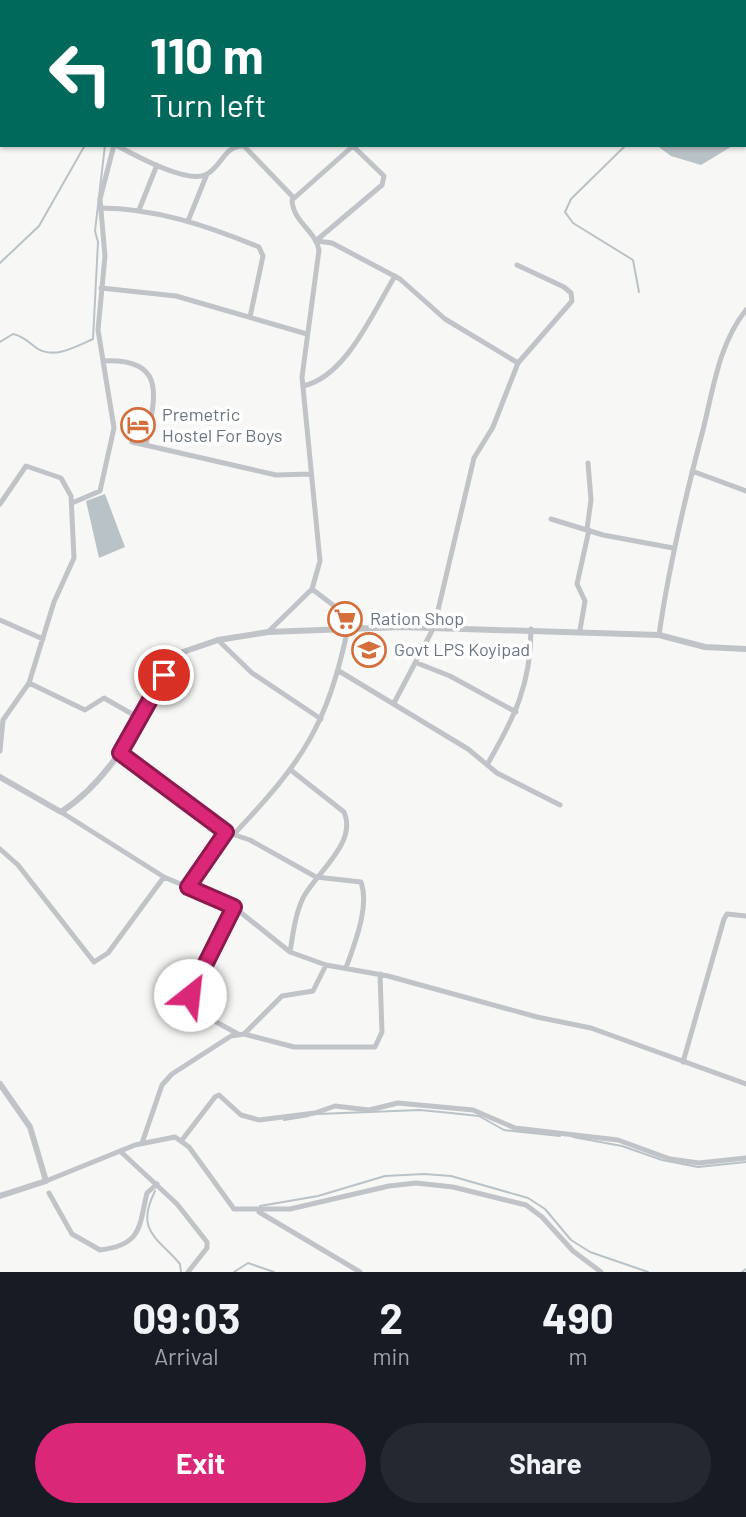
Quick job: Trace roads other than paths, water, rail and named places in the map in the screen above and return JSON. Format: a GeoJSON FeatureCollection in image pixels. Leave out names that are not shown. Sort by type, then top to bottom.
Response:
{"type":"FeatureCollection","features":[{"type":"Feature","properties":{"kind":"street"},"geometry":{"type":"LineString","coordinates":[[72,503],[97,494],[104,481],[114,428],[98,330],[105,256],[100,208],[102,184],[114,147]]}},
{"type":"Feature","properties":{"kind":"street"},"geometry":{"type":"LineString","coordinates":[[119,147],[157,165],[189,174],[207,174]]}},
{"type":"Feature","properties":{"kind":"street"},"geometry":{"type":"LineString","coordinates":[[188,221],[207,174],[232,148],[238,147]]}},
{"type":"Feature","properties":{"kind":"street"},"geometry":{"type":"LineString","coordinates":[[245,147],[293,197],[295,215],[317,241],[319,250],[307,334],[303,386],[320,561],[312,589],[268,632]]}},
{"type":"Feature","properties":{"kind":"street"},"geometry":{"type":"LineString","coordinates":[[293,197],[352,147]]}},
{"type":"Feature","properties":{"kind":"street"},"geometry":{"type":"LineString","coordinates":[[317,241],[382,185],[384,176],[354,147]]}},
{"type":"Feature","properties":{"kind":"street"},"geometry":{"type":"LineString","coordinates":[[139,211],[157,165]]}},
{"type":"Feature","properties":{"kind":"street"},"geometry":{"type":"LineString","coordinates":[[100,208],[139,211],[188,221],[261,249],[263,256],[250,317]]}},
{"type":"Feature","properties":{"kind":"street"},"geometry":{"type":"LineString","coordinates":[[317,241],[332,243],[395,276],[445,319],[518,363]]}},
{"type":"Feature","properties":{"kind":"street"},"geometry":{"type":"LineString","coordinates":[[394,703],[434,627],[470,466],[493,427],[518,363],[572,301],[571,293],[564,287],[517,265]]}},
{"type":"Feature","properties":{"kind":"street"},"geometry":{"type":"LineString","coordinates":[[303,386],[325,378],[340,363],[395,276]]}},
{"type":"Feature","properties":{"kind":"street"},"geometry":{"type":"LineString","coordinates":[[101,288],[176,296],[307,334]]}},
{"type":"Feature","properties":{"kind":"street"},"geometry":{"type":"LineString","coordinates":[[659,635],[673,548],[718,369],[735,323],[746,310]]}},
{"type":"Feature","properties":{"kind":"street"},"geometry":{"type":"LineString","coordinates":[[103,361],[127,361],[143,367],[149,373],[154,389],[146,445]]}},
{"type":"Feature","properties":{"kind":"street"},"geometry":{"type":"LineString","coordinates":[[132,442],[276,475],[310,474]]}},
{"type":"Feature","properties":{"kind":"street"},"geometry":{"type":"LineString","coordinates":[[580,630],[585,601],[577,584],[588,530],[592,490],[588,463]]}},
{"type":"Feature","properties":{"kind":"street"},"geometry":{"type":"LineString","coordinates":[[0,504],[22,469],[30,466],[61,478],[70,491],[72,503],[74,558],[54,603],[29,683],[5,714],[0,751]]}},
{"type":"Feature","properties":{"kind":"street"},"geometry":{"type":"LineString","coordinates":[[692,471],[746,491]]}},
{"type":"Feature","properties":{"kind":"street"},"geometry":{"type":"LineString","coordinates":[[551,519],[637,543],[673,548]]}},
{"type":"Feature","properties":{"kind":"street"},"geometry":{"type":"LineString","coordinates":[[312,589],[363,628]]}},
{"type":"Feature","properties":{"kind":"street"},"geometry":{"type":"LineString","coordinates":[[0,620],[43,639]]}},
{"type":"Feature","properties":{"kind":"street"},"geometry":{"type":"LineString","coordinates":[[61,812],[82,798],[120,753],[177,654],[218,640],[268,632],[434,627],[580,630],[659,635],[705,646],[746,649]]}},
{"type":"Feature","properties":{"kind":"street"},"geometry":{"type":"LineString","coordinates":[[234,834],[292,771],[321,719],[339,671],[348,628]]}},
{"type":"Feature","properties":{"kind":"street"},"geometry":{"type":"LineString","coordinates":[[486,765],[516,712],[530,671],[531,629]]}},
{"type":"Feature","properties":{"kind":"street"},"geometry":{"type":"LineString","coordinates":[[218,640],[252,673],[321,719]]}},
{"type":"Feature","properties":{"kind":"street"},"geometry":{"type":"LineString","coordinates":[[417,663],[459,680],[516,712]]}},
{"type":"Feature","properties":{"kind":"street"},"geometry":{"type":"LineString","coordinates":[[339,671],[468,749],[486,765],[560,805]]}},
{"type":"Feature","properties":{"kind":"street"},"geometry":{"type":"LineString","coordinates":[[29,683],[85,710],[104,698],[139,718]]}},
{"type":"Feature","properties":{"kind":"street"},"geometry":{"type":"LineString","coordinates":[[120,753],[226,832],[316,877],[358,880],[363,887],[358,925],[346,968]]}},
{"type":"Feature","properties":{"kind":"street"},"geometry":{"type":"LineString","coordinates":[[290,952],[298,912],[316,877],[339,847],[346,816],[292,771]]}},
{"type":"Feature","properties":{"kind":"street"},"geometry":{"type":"LineString","coordinates":[[0,777],[164,877],[234,907],[290,952],[326,965],[380,974],[537,1017],[591,1028],[746,1084]]}},
{"type":"Feature","properties":{"kind":"street"},"geometry":{"type":"LineString","coordinates":[[188,887],[226,832]]}},
{"type":"Feature","properties":{"kind":"street"},"geometry":{"type":"LineString","coordinates":[[0,849],[18,865],[94,962],[108,953],[164,877]]}},
{"type":"Feature","properties":{"kind":"street"},"geometry":{"type":"LineString","coordinates":[[234,907],[188,1000],[191,1008],[241,1034],[294,1047],[375,1047],[382,1032],[380,974]]}},
{"type":"Feature","properties":{"kind":"street"},"geometry":{"type":"LineString","coordinates":[[682,1062],[724,919],[727,914],[746,916]]}},
{"type":"Feature","properties":{"kind":"street"},"geometry":{"type":"LineString","coordinates":[[142,1143],[162,1085],[192,1061],[241,1034],[282,996],[313,991],[326,965]]}},
{"type":"Feature","properties":{"kind":"street"},"geometry":{"type":"LineString","coordinates":[[0,1084],[30,1127],[46,1181]]}},
{"type":"Feature","properties":{"kind":"street"},"geometry":{"type":"LineString","coordinates":[[182,1140],[215,1097],[219,1096],[241,1115],[259,1120],[315,1113],[335,1106],[369,1110],[397,1103],[473,1110],[515,1128],[618,1140],[670,1160],[699,1163],[746,1158]]}},
{"type":"Feature","properties":{"kind":"street"},"geometry":{"type":"LineString","coordinates":[[0,1196],[142,1143],[175,1137],[182,1140],[229,1206],[239,1210],[290,1209],[389,1186],[416,1183],[453,1187],[526,1205],[542,1217],[573,1251],[601,1272]]}},
{"type":"Feature","properties":{"kind":"street"},"geometry":{"type":"LineString","coordinates":[[120,1151],[177,1203],[207,1242],[207,1248],[188,1272]]}},
{"type":"Feature","properties":{"kind":"street"},"geometry":{"type":"LineString","coordinates":[[49,1193],[72,1234],[100,1250],[123,1244],[134,1235],[145,1214],[147,1193],[157,1184]]}},
{"type":"Feature","properties":{"kind":"street"},"geometry":{"type":"LineString","coordinates":[[257,1210],[360,1272]]}},
{"type":"Feature","properties":{"kind":"waterway"},"geometry":{"type":"LineString","coordinates":[[0,263],[39,226],[84,147]]}},
{"type":"Feature","properties":{"kind":"waterway"},"geometry":{"type":"LineString","coordinates":[[0,342],[13,334],[38,349],[52,353],[93,339],[98,242],[95,231],[105,147]]}},
{"type":"Feature","properties":{"kind":"waterway"},"geometry":{"type":"LineString","coordinates":[[624,147],[571,199],[565,212],[573,223],[633,260],[639,292]]}},
{"type":"Feature","properties":{"kind":"waterway"},"geometry":{"type":"LineString","coordinates":[[318,1114],[420,1110],[479,1116],[504,1130],[560,1136]]}},
{"type":"Feature","properties":{"kind":"waterway"},"geometry":{"type":"LineString","coordinates":[[284,1120],[309,1116]]}},
{"type":"Feature","properties":{"kind":"waterway"},"geometry":{"type":"LineString","coordinates":[[573,1137],[622,1146],[662,1160],[698,1167],[746,1162]]}},
{"type":"Feature","properties":{"kind":"waterway"},"geometry":{"type":"LineString","coordinates":[[260,1206],[318,1196],[385,1176],[451,1176],[528,1198],[545,1209],[571,1240],[590,1252],[648,1272]]}},
{"type":"Feature","properties":{"kind":"waterway"},"geometry":{"type":"LineString","coordinates":[[155,1191],[149,1205],[148,1225],[157,1240],[180,1264],[181,1272]]}},
{"type":"Feature","properties":{"kind":"waterway"},"geometry":{"type":"LineString","coordinates":[[234,1272],[248,1263],[274,1272]]}},
{"type":"Feature","properties":{"kind":"waterway"},"geometry":{"type":"LineString","coordinates":[[742,1272],[746,1269]]}},
{"type":"Feature","properties":{"kind":"place","name":"Premetric Hostel For Boys"},"geometry":{"type":"Point","coordinates":[138,425]}},
{"type":"Feature","properties":{"kind":"place","name":"Ration Shop"},"geometry":{"type":"Point","coordinates":[345,619]}},
{"type":"Feature","properties":{"kind":"place","name":"Govt LPS Koyipad"},"geometry":{"type":"Point","coordinates":[369,650]}}]}
